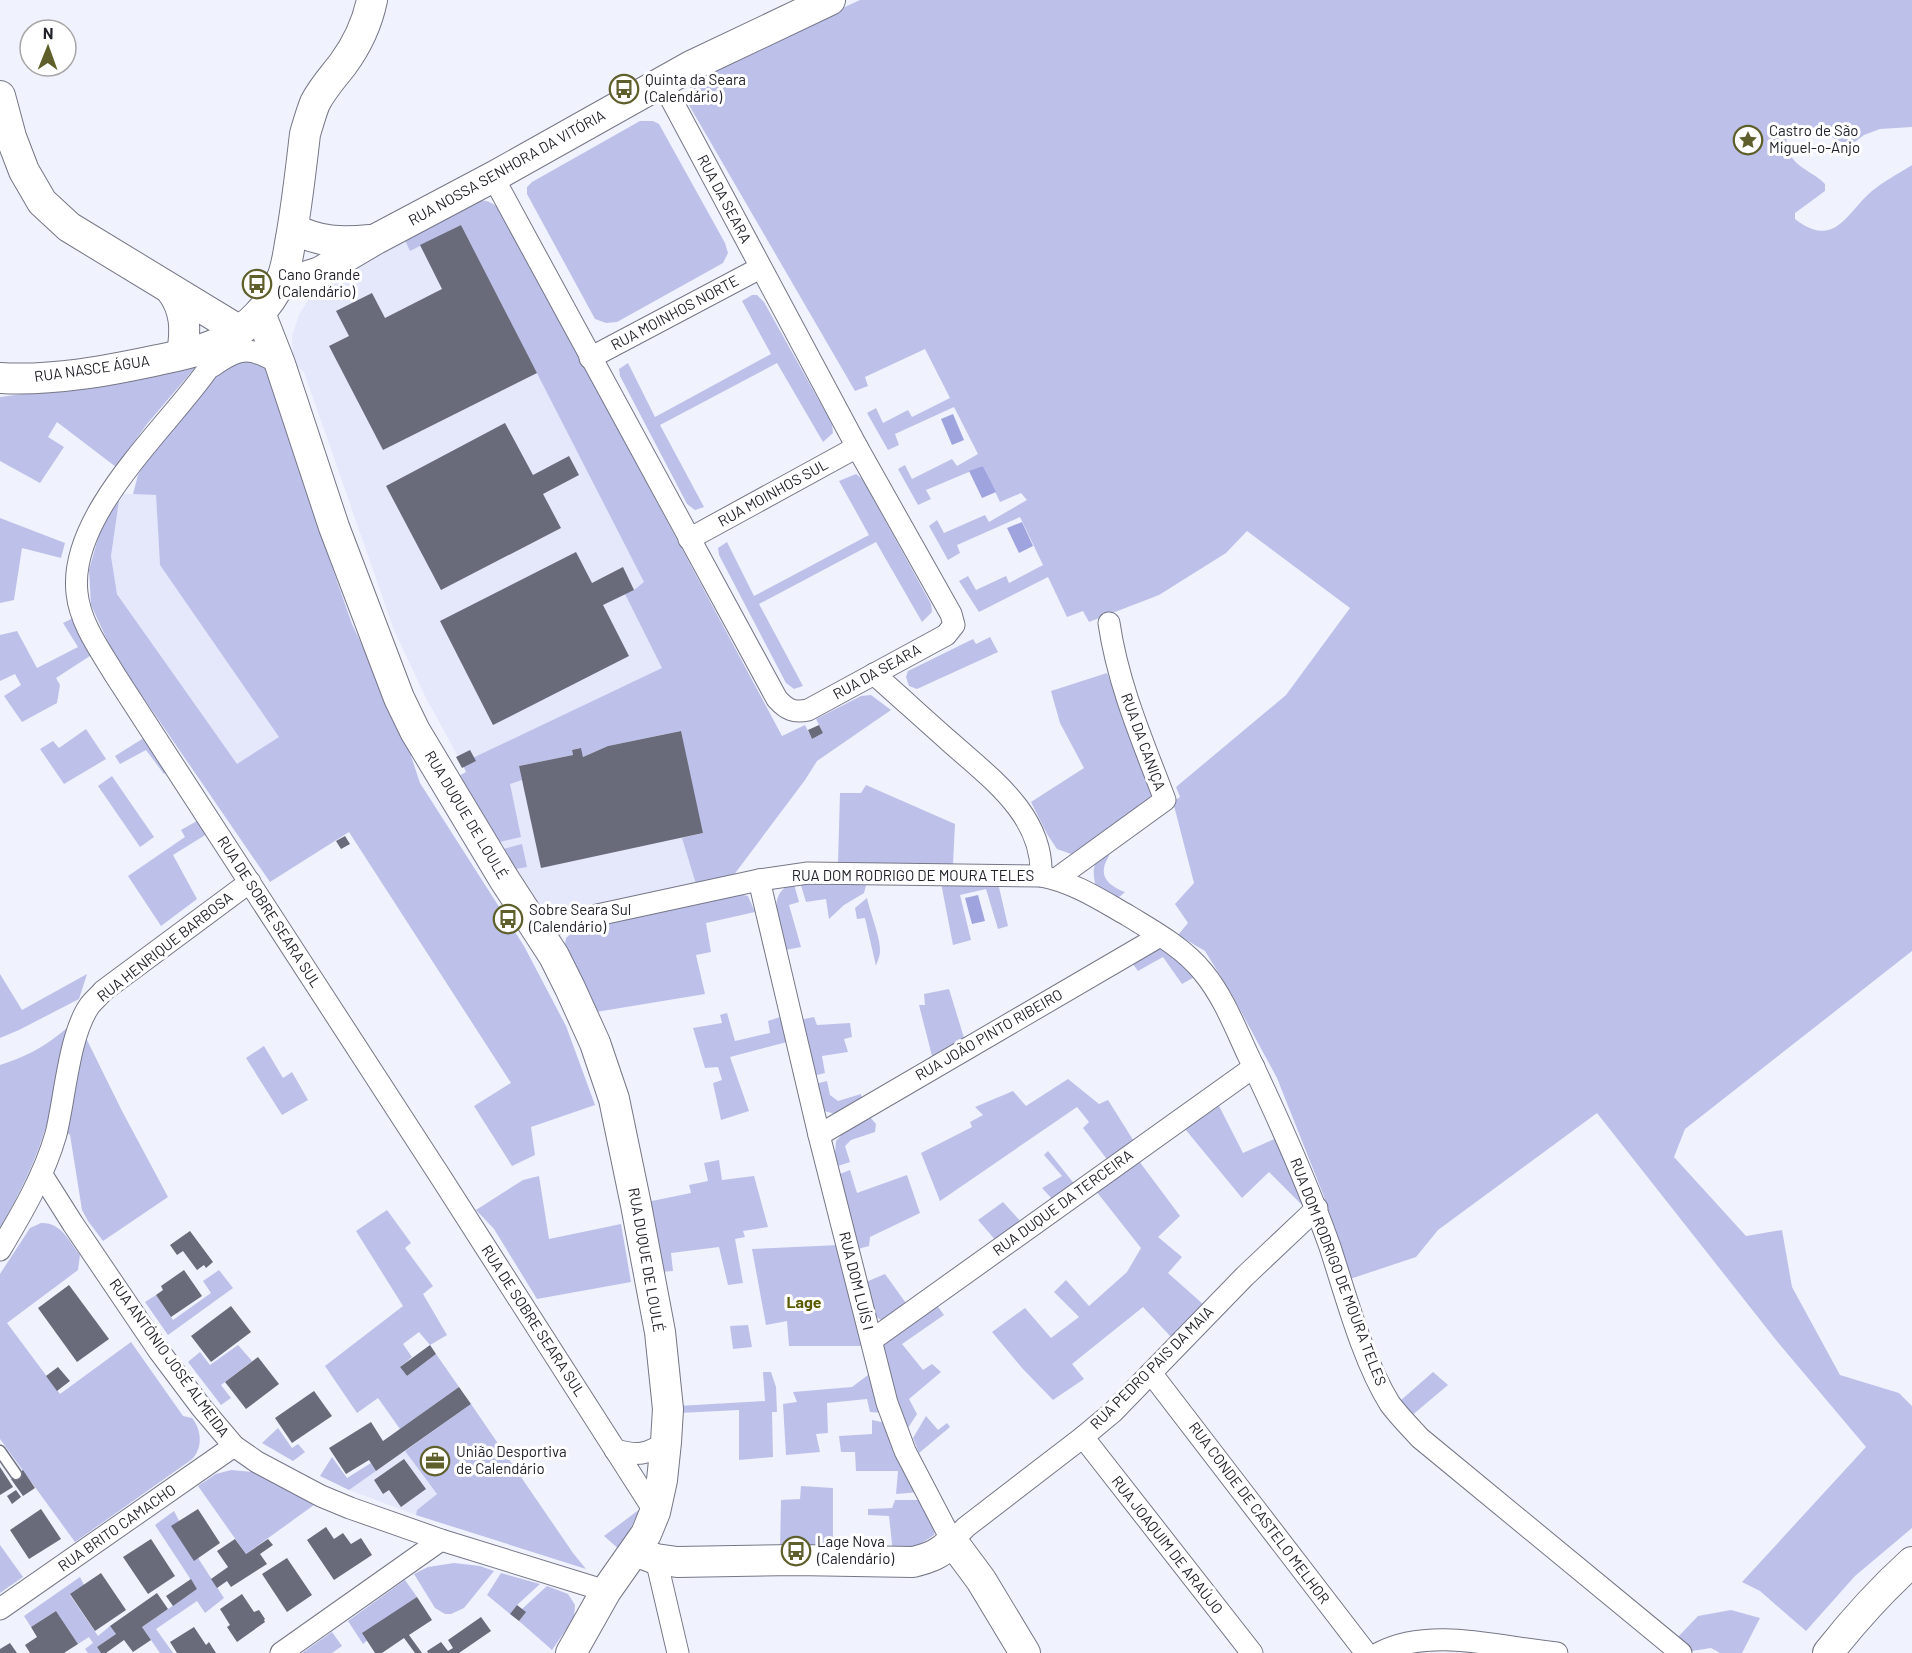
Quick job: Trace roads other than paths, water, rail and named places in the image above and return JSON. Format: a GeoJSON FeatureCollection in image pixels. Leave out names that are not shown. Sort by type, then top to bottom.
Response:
{"type":"FeatureCollection","features":[{"type":"Feature","properties":{"kind":"street"},"geometry":{"type":"LineString","coordinates":[[0,96],[11,137],[24,171],[42,202],[69,227],[171,290],[243,327],[269,303],[282,280],[293,229],[309,118],[316,102],[363,32],[372,0]]}},
{"type":"Feature","properties":{"kind":"street","name":"RUA NOSSA SENHORA DA VITÓRIA"},"geometry":{"type":"LineString","coordinates":[[282,280],[298,279],[320,272],[692,66],[830,0]]}},
{"type":"Feature","properties":{"kind":"street","name":"RUA DA SEARA"},"geometry":{"type":"LineString","coordinates":[[493,177],[689,539],[783,706],[791,711],[808,710],[946,635],[954,625],[951,614],[857,447],[662,82]]}},
{"type":"Feature","properties":{"kind":"street","name":"RUA NOSSA SENHORA DA VITÓRIA"},"geometry":{"type":"LineString","coordinates":[[293,229],[329,242],[376,239]]}},
{"type":"Feature","properties":{"kind":"street","name":"RUA MOINHOS NORTE"},"geometry":{"type":"LineString","coordinates":[[590,358],[760,268]]}},
{"type":"Feature","properties":{"kind":"street"},"geometry":{"type":"LineString","coordinates":[[171,290],[184,316],[183,354]]}},
{"type":"Feature","properties":{"kind":"street","name":"RUA NASCE ÁGUA"},"geometry":{"type":"LineString","coordinates":[[0,378],[62,376],[125,367],[201,349],[243,327]]}},
{"type":"Feature","properties":{"kind":"street","name":"RUA DUQUE DE LOULÉ"},"geometry":{"type":"LineString","coordinates":[[243,327],[280,364],[334,527],[399,698],[416,731],[504,879],[554,956],[595,1043],[614,1099],[660,1332],[667,1397],[666,1442],[655,1512],[646,1534],[646,1555],[606,1592],[571,1653]]}},
{"type":"Feature","properties":{"kind":"street","name":"RUA DE SOBRE SEARA SUL"},"geometry":{"type":"LineString","coordinates":[[243,327],[137,457],[104,503],[79,555],[76,574],[81,611],[93,639],[655,1512]]}},
{"type":"Feature","properties":{"kind":"street","name":"RUA DE SOBRE SEARA SUL"},"geometry":{"type":"LineString","coordinates":[[208,370],[225,357],[244,350],[262,354],[280,364]]}},
{"type":"Feature","properties":{"kind":"street","name":"RUA MOINHOS SUL"},"geometry":{"type":"LineString","coordinates":[[689,539],[857,447]]}},
{"type":"Feature","properties":{"kind":"street","name":"RUA DA CANIÇA"},"geometry":{"type":"LineString","coordinates":[[1049,877],[1076,864],[1165,800],[1126,696],[1114,654],[1109,623]]}},
{"type":"Feature","properties":{"kind":"street"},"geometry":{"type":"LineString","coordinates":[[874,674],[1005,791],[1018,806],[1028,823],[1039,850],[1041,864],[1049,877]]}},
{"type":"Feature","properties":{"kind":"street"},"geometry":{"type":"LineString","coordinates":[[1039,850],[1047,858],[1056,862],[1076,864]]}},
{"type":"Feature","properties":{"kind":"street","name":"RUA DOM RODRIGO DE MOURA TELES"},"geometry":{"type":"LineString","coordinates":[[537,928],[759,880],[808,873],[1049,877],[1088,892],[1160,936],[1189,957],[1219,995],[1317,1208],[1367,1354],[1392,1406],[1420,1438],[1682,1653]]}},
{"type":"Feature","properties":{"kind":"street","name":"RUA DOM LUÍS I"},"geometry":{"type":"LineString","coordinates":[[759,880],[819,1135],[887,1403],[905,1451],[952,1541],[981,1580],[1025,1653]]}},
{"type":"Feature","properties":{"kind":"street","name":"RUA HENRIQUE BARBOSA"},"geometry":{"type":"LineString","coordinates":[[0,1250],[42,1174],[56,1133],[71,1056],[81,1024],[90,1006],[103,991],[250,882]]}},
{"type":"Feature","properties":{"kind":"street","name":"RUA JOÃO PINTO RIBEIRO"},"geometry":{"type":"LineString","coordinates":[[819,1135],[1160,936]]}},
{"type":"Feature","properties":{"kind":"street","name":"RUA DUQUE DA TERCEIRA"},"geometry":{"type":"LineString","coordinates":[[872,1341],[1254,1067]]}},
{"type":"Feature","properties":{"kind":"street","name":"RUA ANTÓNIO JOSÉ ALMEIDA"},"geometry":{"type":"LineString","coordinates":[[42,1174],[159,1351],[234,1446],[257,1462],[321,1496],[366,1514],[606,1592]]}},
{"type":"Feature","properties":{"kind":"street","name":"RUA PEDRO PAIS DA MAIA"},"geometry":{"type":"LineString","coordinates":[[952,1541],[966,1527],[1113,1412],[1197,1323],[1317,1208]]}},
{"type":"Feature","properties":{"kind":"street","name":"RUA CONDE DE CASTELO MELHOR"},"geometry":{"type":"LineString","coordinates":[[1151,1373],[1366,1653]]}},
{"type":"Feature","properties":{"kind":"street","name":"RUA JOAQUIM DE ARAÚJO"},"geometry":{"type":"LineString","coordinates":[[1083,1437],[1252,1653]]}},
{"type":"Feature","properties":{"kind":"street"},"geometry":{"type":"LineString","coordinates":[[615,1450],[629,1454],[643,1454],[666,1442]]}},
{"type":"Feature","properties":{"kind":"street","name":"RUA BRITO CAMACHO"},"geometry":{"type":"LineString","coordinates":[[0,1609],[234,1446]]}},
{"type":"Feature","properties":{"kind":"street"},"geometry":{"type":"LineString","coordinates":[[280,1653],[441,1540]]}},
{"type":"Feature","properties":{"kind":"street"},"geometry":{"type":"LineString","coordinates":[[646,1555],[677,1562],[796,1560],[913,1562],[939,1553],[952,1541]]}},
{"type":"Feature","properties":{"kind":"street"},"geometry":{"type":"LineString","coordinates":[[646,1555],[678,1653]]}},
{"type":"Feature","properties":{"kind":"street"},"geometry":{"type":"LineString","coordinates":[[1828,1653],[1856,1618],[1912,1562]]}},
{"type":"Feature","properties":{"kind":"street"},"geometry":{"type":"LineString","coordinates":[[1379,1653],[1396,1646],[1432,1640],[1453,1640],[1557,1653]]}},
{"type":"Feature","properties":{"kind":"lane"},"geometry":{"type":"LineString","coordinates":[[0,1452],[16,1474]]}},
{"type":"Feature","properties":{"kind":"place","name":"Quinta da Seara (Calendário)"},"geometry":{"type":"Point","coordinates":[624,89]}},
{"type":"Feature","properties":{"kind":"place","name":"Castro de São Miguel-o-Anjo"},"geometry":{"type":"Point","coordinates":[1748,140]}},
{"type":"Feature","properties":{"kind":"place","name":"Cano Grande (Calendário)"},"geometry":{"type":"Point","coordinates":[257,284]}},
{"type":"Feature","properties":{"kind":"place","name":"Sobre Seara Sul (Calendário)"},"geometry":{"type":"Point","coordinates":[508,919]}},
{"type":"Feature","properties":{"kind":"place","name":"União Desportiva de Calendário"},"geometry":{"type":"Point","coordinates":[435,1461]}},
{"type":"Feature","properties":{"kind":"place","name":"Lage Nova (Calendário)"},"geometry":{"type":"Point","coordinates":[796,1551]}},
{"type":"Feature","properties":{"kind":"district","name":"Lage"},"geometry":{"type":"Point","coordinates":[804,1302]}}]}
